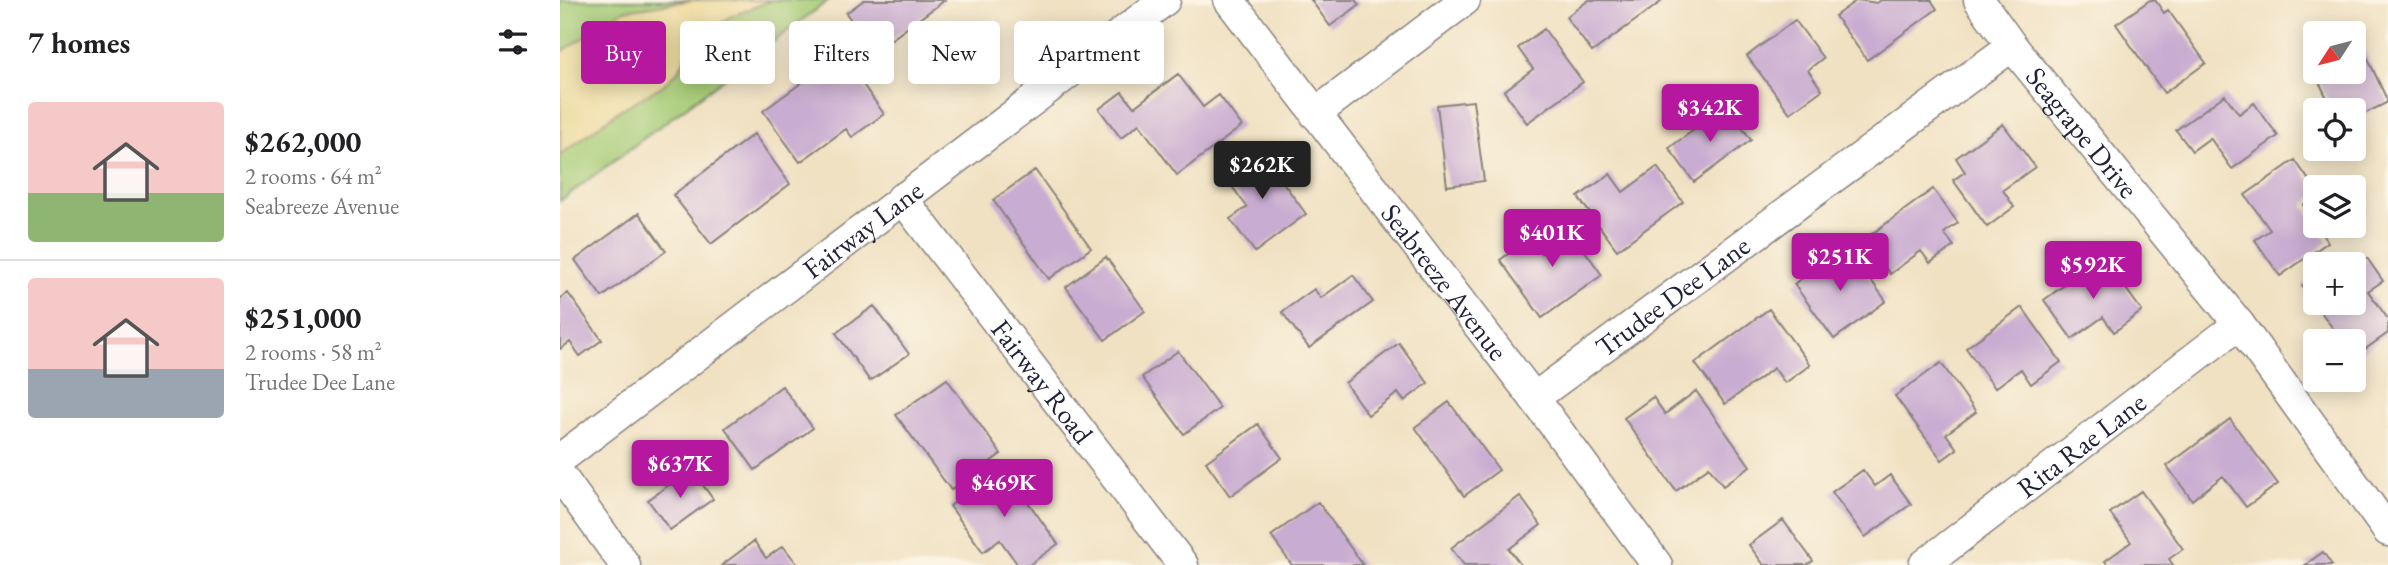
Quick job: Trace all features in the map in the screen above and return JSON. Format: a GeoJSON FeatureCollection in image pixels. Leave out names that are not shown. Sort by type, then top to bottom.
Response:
{"type":"FeatureCollection","features":[{"type":"Feature","properties":{"kind":"street","name":"Fairway Lane"},"geometry":{"type":"LineString","coordinates":[[560,459],[1165,0]]}},
{"type":"Feature","properties":{"kind":"street","name":"Seabreeze Avenue"},"geometry":{"type":"LineString","coordinates":[[1229,0],[1534,398],[1657,565]]}},
{"type":"Feature","properties":{"kind":"street"},"geometry":{"type":"LineString","coordinates":[[1315,114],[1465,0]]}},
{"type":"Feature","properties":{"kind":"street","name":"Seagrape Drive"},"geometry":{"type":"LineString","coordinates":[[1979,0],[2012,46],[2239,324],[2388,531]]}},
{"type":"Feature","properties":{"kind":"street","name":"Trudee Dee Lane"},"geometry":{"type":"LineString","coordinates":[[1534,398],[2012,46]]}},
{"type":"Feature","properties":{"kind":"street","name":"Fairway Road"},"geometry":{"type":"LineString","coordinates":[[902,198],[1183,565]]}},
{"type":"Feature","properties":{"kind":"street","name":"Rita Rae Lane"},"geometry":{"type":"LineString","coordinates":[[1924,565],[2239,324]]}},
{"type":"Feature","properties":{"kind":"street"},"geometry":{"type":"LineString","coordinates":[[560,475],[625,565]]}},
{"type":"Feature","properties":{"kind":"green space"},"geometry":{"type":"Polygon","coordinates":[[[560,0],[829,0],[801,21],[789,21],[789,30],[775,40],[775,21],[680,21],[680,84],[717,84],[560,201],[560,0]]]}},
{"type":"Feature","properties":{"kind":"sand"},"geometry":{"type":"Polygon","coordinates":[[[693,0],[772,0],[725,21],[680,21],[680,68],[666,82],[666,21],[608,21],[625,10],[693,0]]]}},
{"type":"Feature","properties":{"kind":"sand"},"geometry":{"type":"Polygon","coordinates":[[[581,39],[581,84],[664,84],[620,110],[560,155],[560,53],[581,39]]]}},
{"type":"Feature","properties":{"kind":"building"},"geometry":{"type":"Polygon","coordinates":[[[864,0],[945,0],[916,21],[908,21],[908,27],[894,37],[894,21],[852,21],[846,13],[864,0]]]}},
{"type":"Feature","properties":{"kind":"building"},"geometry":{"type":"Polygon","coordinates":[[[1311,0],[1355,0],[1359,5],[1330,26],[1311,0]]]}},
{"type":"Feature","properties":{"kind":"building"},"geometry":{"type":"Polygon","coordinates":[[[1589,0],[1661,2],[1592,52],[1566,17],[1589,0]]]}},
{"type":"Feature","properties":{"kind":"building"},"geometry":{"type":"Polygon","coordinates":[[[1857,0],[1877,3],[1881,0],[1931,0],[1937,9],[1867,60],[1835,16],[1857,0]]]}},
{"type":"Feature","properties":{"kind":"building"},"geometry":{"type":"Polygon","coordinates":[[[2150,0],[2155,0],[2164,13],[2168,10],[2206,63],[2164,93],[2116,24],[2150,0]]]}},
{"type":"Feature","properties":{"kind":"building"},"geometry":{"type":"Polygon","coordinates":[[[1795,20],[1823,58],[1808,70],[1822,90],[1790,113],[1747,56],[1795,20]]]}},
{"type":"Feature","properties":{"kind":"building"},"geometry":{"type":"Polygon","coordinates":[[[1544,29],[1583,82],[1527,123],[1504,91],[1533,69],[1518,48],[1544,29]]]}},
{"type":"Feature","properties":{"kind":"building"},"geometry":{"type":"Polygon","coordinates":[[[2366,54],[2388,102],[2366,113],[2366,98],[2327,98],[2320,84],[2366,84],[2366,54]]]}},
{"type":"Feature","properties":{"kind":"building"},"geometry":{"type":"Polygon","coordinates":[[[1178,74],[1203,107],[1219,95],[1242,126],[1177,175],[1139,124],[1121,138],[1099,109],[1122,92],[1134,107],[1178,74]]]}},
{"type":"Feature","properties":{"kind":"building"},"geometry":{"type":"Polygon","coordinates":[[[800,84],[862,84],[884,114],[852,137],[846,129],[800,162],[763,111],[800,84]]]}},
{"type":"Feature","properties":{"kind":"building"},"geometry":{"type":"Polygon","coordinates":[[[2225,95],[2239,114],[2254,103],[2278,136],[2232,169],[2210,138],[2192,151],[2176,130],[2225,95]]]}},
{"type":"Feature","properties":{"kind":"building"},"geometry":{"type":"Polygon","coordinates":[[[1473,101],[1484,181],[1447,186],[1437,105],[1473,101]]]}},
{"type":"Feature","properties":{"kind":"building"},"geometry":{"type":"Polygon","coordinates":[[[1727,106],[1751,140],[1694,182],[1669,148],[1727,106]]]}},
{"type":"Feature","properties":{"kind":"building"},"geometry":{"type":"Polygon","coordinates":[[[2003,124],[2035,167],[2003,190],[2014,207],[1987,227],[1953,180],[1965,172],[1956,158],[2003,124]]]}},
{"type":"Feature","properties":{"kind":"building"},"geometry":{"type":"Polygon","coordinates":[[[754,134],[790,184],[711,244],[673,195],[754,134]]]}},
{"type":"Feature","properties":{"kind":"building"},"geometry":{"type":"Polygon","coordinates":[[[1258,148],[1306,214],[1255,252],[1230,219],[1247,207],[1223,174],[1258,148]]]}},
{"type":"Feature","properties":{"kind":"building"},"geometry":{"type":"Polygon","coordinates":[[[2295,160],[2305,175],[2303,175],[2303,238],[2325,238],[2328,242],[2314,252],[2303,252],[2303,260],[2280,276],[2255,240],[2270,230],[2245,195],[2295,160]]]}},
{"type":"Feature","properties":{"kind":"building"},"geometry":{"type":"Polygon","coordinates":[[[1657,167],[1683,202],[1617,250],[1578,197],[1610,174],[1623,192],[1657,167]]]}},
{"type":"Feature","properties":{"kind":"building"},"geometry":{"type":"Polygon","coordinates":[[[1035,170],[1091,248],[1049,279],[993,200],[1035,170]]]}},
{"type":"Feature","properties":{"kind":"building"},"geometry":{"type":"Polygon","coordinates":[[[1933,189],[1958,223],[1944,233],[1954,246],[1930,263],[1921,251],[1890,274],[1865,239],[1933,189]]]}},
{"type":"Feature","properties":{"kind":"building"},"geometry":{"type":"Polygon","coordinates":[[[639,213],[666,251],[602,297],[575,260],[639,213]]]}},
{"type":"Feature","properties":{"kind":"building"},"geometry":{"type":"Polygon","coordinates":[[[1560,216],[1602,275],[1542,318],[1500,260],[1530,238],[1541,253],[1553,244],[1542,229],[1560,216]]]}},
{"type":"Feature","properties":{"kind":"building"},"geometry":{"type":"Polygon","coordinates":[[[1846,246],[1886,301],[1834,339],[1794,284],[1846,246]]]}},
{"type":"Feature","properties":{"kind":"building"},"geometry":{"type":"Polygon","coordinates":[[[1106,257],[1145,311],[1105,340],[1066,287],[1106,257]]]}},
{"type":"Feature","properties":{"kind":"building"},"geometry":{"type":"Polygon","coordinates":[[[2103,257],[2142,311],[2114,332],[2103,317],[2072,339],[2044,300],[2103,257]]]}},
{"type":"Feature","properties":{"kind":"building"},"geometry":{"type":"Polygon","coordinates":[[[2366,259],[2383,281],[2368,291],[2388,319],[2388,333],[2366,349],[2366,329],[2333,329],[2323,315],[2366,315],[2366,259]]]}},
{"type":"Feature","properties":{"kind":"building"},"geometry":{"type":"Polygon","coordinates":[[[1353,275],[1373,302],[1309,348],[1282,312],[1314,289],[1321,298],[1353,275]]]}},
{"type":"Feature","properties":{"kind":"building"},"geometry":{"type":"Polygon","coordinates":[[[568,293],[602,340],[580,356],[570,342],[560,349],[560,299],[568,293]]]}},
{"type":"Feature","properties":{"kind":"building"},"geometry":{"type":"Polygon","coordinates":[[[874,306],[909,354],[870,381],[836,333],[874,306]]]}},
{"type":"Feature","properties":{"kind":"building"},"geometry":{"type":"Polygon","coordinates":[[[2022,307],[2061,362],[2031,384],[2021,369],[1995,388],[1966,348],[2022,307]]]}},
{"type":"Feature","properties":{"kind":"building"},"geometry":{"type":"Polygon","coordinates":[[[1769,309],[1810,365],[1785,383],[1774,368],[1725,404],[1695,363],[1769,309]]]}},
{"type":"Feature","properties":{"kind":"building"},"geometry":{"type":"Polygon","coordinates":[[[1399,343],[1428,383],[1404,401],[1398,393],[1368,415],[1345,383],[1399,343]]]}},
{"type":"Feature","properties":{"kind":"building"},"geometry":{"type":"Polygon","coordinates":[[[1178,351],[1220,408],[1184,434],[1142,377],[1178,351]]]}},
{"type":"Feature","properties":{"kind":"building"},"geometry":{"type":"Polygon","coordinates":[[[1941,363],[1976,412],[1946,434],[1957,449],[1942,460],[1895,396],[1941,363]]]}},
{"type":"Feature","properties":{"kind":"building"},"geometry":{"type":"Polygon","coordinates":[[[947,379],[1001,454],[951,490],[896,415],[947,379]]]}},
{"type":"Feature","properties":{"kind":"building"},"geometry":{"type":"Polygon","coordinates":[[[782,386],[813,428],[755,470],[725,428],[782,386]]]}},
{"type":"Feature","properties":{"kind":"building"},"geometry":{"type":"Polygon","coordinates":[[[1696,391],[1750,466],[1723,486],[1709,467],[1676,491],[1624,418],[1653,397],[1665,414],[1696,391]]]}},
{"type":"Feature","properties":{"kind":"building"},"geometry":{"type":"Polygon","coordinates":[[[1449,402],[1499,470],[1464,496],[1415,427],[1449,402]]]}},
{"type":"Feature","properties":{"kind":"building"},"geometry":{"type":"Polygon","coordinates":[[[2230,419],[2278,484],[2246,507],[2223,476],[2192,500],[2167,466],[2230,419]]]}},
{"type":"Feature","properties":{"kind":"building"},"geometry":{"type":"Polygon","coordinates":[[[1258,424],[1282,458],[1230,496],[1206,462],[1258,424]]]}},
{"type":"Feature","properties":{"kind":"building"},"geometry":{"type":"Polygon","coordinates":[[[1003,467],[1058,544],[1029,565],[1018,565],[1000,540],[983,552],[950,506],[1003,467]]]}},
{"type":"Feature","properties":{"kind":"building"},"geometry":{"type":"Polygon","coordinates":[[[691,469],[713,499],[670,530],[648,500],[691,469]]]}},
{"type":"Feature","properties":{"kind":"building"},"geometry":{"type":"Polygon","coordinates":[[[1863,470],[1875,486],[1890,475],[1911,504],[1865,537],[1832,492],[1863,470]]]}},
{"type":"Feature","properties":{"kind":"building"},"geometry":{"type":"Polygon","coordinates":[[[2141,491],[2183,549],[2169,559],[2173,565],[2108,565],[2105,561],[2131,542],[2110,513],[2141,491]]]}},
{"type":"Feature","properties":{"kind":"building"},"geometry":{"type":"Polygon","coordinates":[[[1520,496],[1541,525],[1509,549],[1521,565],[1464,565],[1451,548],[1520,496]]]}},
{"type":"Feature","properties":{"kind":"building"},"geometry":{"type":"Polygon","coordinates":[[[1318,502],[1363,565],[1292,565],[1271,536],[1318,502]]]}},
{"type":"Feature","properties":{"kind":"building"},"geometry":{"type":"Polygon","coordinates":[[[1783,520],[1813,561],[1807,565],[1764,565],[1749,545],[1783,520]]]}},
{"type":"Feature","properties":{"kind":"building"},"geometry":{"type":"Polygon","coordinates":[[[754,541],[766,558],[783,546],[798,565],[722,565],[754,541]]]}},
{"type":"Feature","properties":{"kind":"building"},"geometry":{"type":"Polygon","coordinates":[[[2323,552],[2332,565],[2305,565],[2323,552]]]}}]}
